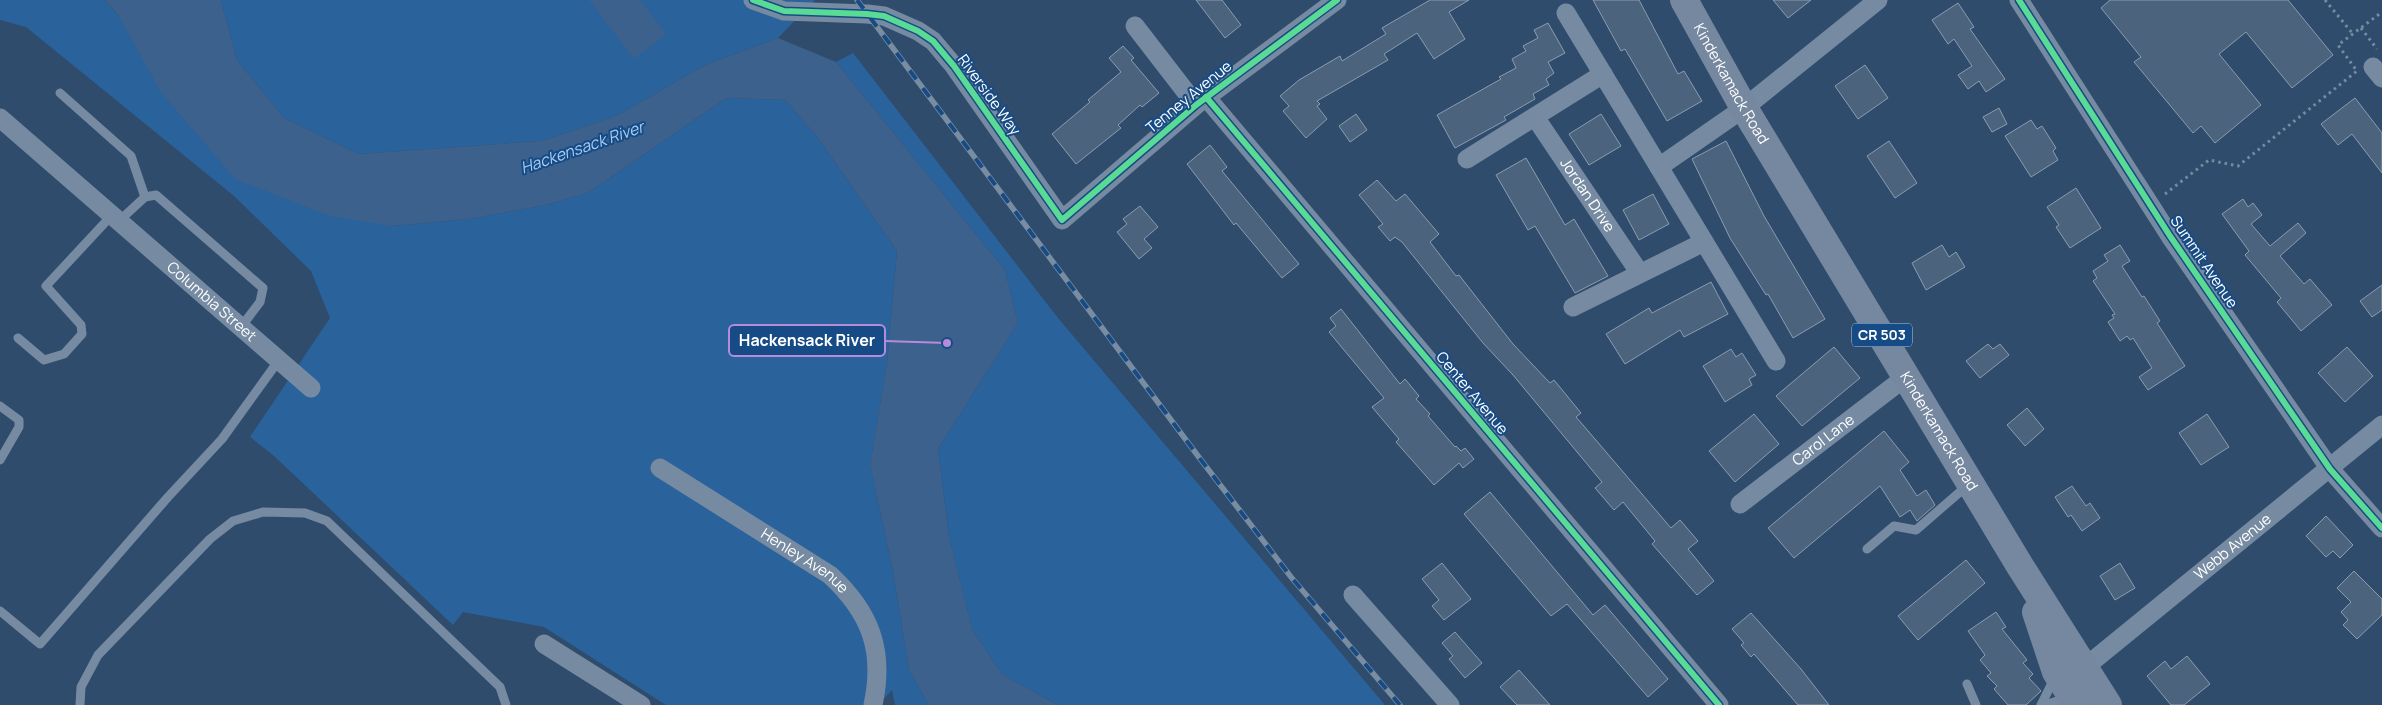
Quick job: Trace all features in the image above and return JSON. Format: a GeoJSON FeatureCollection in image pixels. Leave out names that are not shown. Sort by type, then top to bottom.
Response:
{"type":"FeatureCollection","features":[{"type":"Feature","properties":{"kind":"main road","name":"Kinderkamack Road"},"geometry":{"type":"LineString","coordinates":[[1684,0],[1744,108],[1907,376],[1970,484],[2108,705]]}},
{"type":"Feature","properties":{"kind":"main road"},"geometry":{"type":"LineString","coordinates":[[2020,566],[2056,672],[2077,702]]}},
{"type":"Feature","properties":{"kind":"main road"},"geometry":{"type":"LineString","coordinates":[[2077,702],[2084,668]]}},
{"type":"Feature","properties":{"kind":"street","name":"Riverside Way"},"geometry":{"type":"LineString","coordinates":[[753,0],[784,11],[884,16],[918,31],[933,41],[954,66],[1062,220]]}},
{"type":"Feature","properties":{"kind":"street","name":"Tenney Avenue"},"geometry":{"type":"LineString","coordinates":[[1062,220],[1201,101],[1337,0]]}},
{"type":"Feature","properties":{"kind":"street"},"geometry":{"type":"LineString","coordinates":[[1659,167],[1744,108],[1878,0]]}},
{"type":"Feature","properties":{"kind":"street","name":"Summit Avenue"},"geometry":{"type":"LineString","coordinates":[[2019,0],[2170,236],[2330,469],[2382,528]]}},
{"type":"Feature","properties":{"kind":"street"},"geometry":{"type":"LineString","coordinates":[[1566,13],[1776,361]]}},
{"type":"Feature","properties":{"kind":"street","name":"Center Avenue"},"geometry":{"type":"LineString","coordinates":[[1135,26],[1719,705]]}},
{"type":"Feature","properties":{"kind":"street"},"geometry":{"type":"LineString","coordinates":[[1467,159],[1603,74]]}},
{"type":"Feature","properties":{"kind":"street","name":"Jordan Drive"},"geometry":{"type":"LineString","coordinates":[[1535,117],[1639,272]]}},
{"type":"Feature","properties":{"kind":"street","name":"Columbia Street"},"geometry":{"type":"LineString","coordinates":[[0,118],[311,388]]}},
{"type":"Feature","properties":{"kind":"street"},"geometry":{"type":"LineString","coordinates":[[1573,307],[1639,272],[1704,242]]}},
{"type":"Feature","properties":{"kind":"street","name":"Carol Lane"},"geometry":{"type":"LineString","coordinates":[[1740,504],[1907,376]]}},
{"type":"Feature","properties":{"kind":"street","name":"Webb Avenue"},"geometry":{"type":"LineString","coordinates":[[2084,668],[2382,425]]}},
{"type":"Feature","properties":{"kind":"street","name":"Henley Avenue"},"geometry":{"type":"LineString","coordinates":[[660,468],[830,575],[847,590],[862,611],[875,647],[878,681],[873,705]]}},
{"type":"Feature","properties":{"kind":"street"},"geometry":{"type":"LineString","coordinates":[[1353,595],[1450,705]]}},
{"type":"Feature","properties":{"kind":"street"},"geometry":{"type":"LineString","coordinates":[[544,644],[641,705]]}},
{"type":"Feature","properties":{"kind":"lane"},"geometry":{"type":"LineString","coordinates":[[60,93],[131,156],[145,197]]}},
{"type":"Feature","properties":{"kind":"lane"},"geometry":{"type":"LineString","coordinates":[[18,338],[44,360],[64,354],[82,334],[81,325],[46,286],[116,218],[145,197],[156,195],[264,288],[260,302],[241,327]]}},
{"type":"Feature","properties":{"kind":"lane"},"geometry":{"type":"LineString","coordinates":[[0,611],[40,644],[168,497],[222,439],[279,360]]}},
{"type":"Feature","properties":{"kind":"lane"},"geometry":{"type":"LineString","coordinates":[[0,406],[19,420],[19,427],[0,460]]}},
{"type":"Feature","properties":{"kind":"lane"},"geometry":{"type":"LineString","coordinates":[[1867,549],[1894,526],[1916,530],[1970,484]]}},
{"type":"Feature","properties":{"kind":"lane"},"geometry":{"type":"LineString","coordinates":[[80,705],[81,687],[98,655],[210,539],[233,521],[263,512],[305,513],[327,521],[500,686],[506,705]]}},
{"type":"Feature","properties":{"kind":"lane"},"geometry":{"type":"LineString","coordinates":[[2042,705],[2050,690],[2056,672]]}},
{"type":"Feature","properties":{"kind":"lane"},"geometry":{"type":"LineString","coordinates":[[1966,684],[1976,705]]}},
{"type":"Feature","properties":{"kind":"lane"},"geometry":{"type":"LineString","coordinates":[[2042,705],[2077,702]]}},
{"type":"Feature","properties":{"kind":"path"},"geometry":{"type":"LineString","coordinates":[[2325,0],[2353,34]]}},
{"type":"Feature","properties":{"kind":"path"},"geometry":{"type":"LineString","coordinates":[[2165,194],[2208,160],[2238,166],[2356,71],[2338,46],[2382,12]]}},
{"type":"Feature","properties":{"kind":"path"},"geometry":{"type":"LineString","coordinates":[[2360,28],[2378,66]]}},
{"type":"Feature","properties":{"kind":"shaded area"},"geometry":{"type":"Polygon","coordinates":[[[0,0],[105,0],[119,16],[393,226],[469,219],[541,206],[588,193],[726,98],[785,100],[818,138],[897,251],[887,363],[870,465],[893,571],[909,670],[929,705],[895,705],[892,690],[878,705],[666,705],[544,627],[463,612],[453,625],[273,455],[250,437],[330,318],[311,271],[234,196],[26,27],[0,20],[0,0]]]}},
{"type":"Feature","properties":{"kind":"shaded area"},"geometry":{"type":"Polygon","coordinates":[[[221,0],[815,0],[778,38],[705,65],[618,115],[541,141],[359,154],[284,118],[237,60],[221,0]]]}},
{"type":"Feature","properties":{"kind":"shaded area"},"geometry":{"type":"Polygon","coordinates":[[[853,53],[1058,318],[1385,705],[1058,705],[1002,674],[972,629],[949,537],[938,449],[1018,323],[1005,270],[836,62],[853,53]]]}},
{"type":"Feature","properties":{"kind":"water","name":"Hackensack River"},"geometry":{"type":"Polygon","coordinates":[[[105,0],[221,0],[237,60],[284,118],[359,154],[541,141],[618,115],[705,65],[778,38],[836,62],[1005,270],[1018,323],[938,449],[949,537],[972,629],[1002,674],[1058,705],[929,705],[909,670],[893,571],[870,465],[887,363],[897,251],[818,138],[785,100],[726,98],[588,193],[541,206],[469,219],[393,226],[330,216],[235,179],[160,91],[119,16],[105,0]]]}},
{"type":"Feature","properties":{"kind":"water"},"geometry":{"type":"Polygon","coordinates":[[[589,0],[640,0],[666,34],[634,59],[589,0]]]}},
{"type":"Feature","properties":{"kind":"building"},"geometry":{"type":"Polygon","coordinates":[[[1196,0],[1222,0],[1241,25],[1225,38],[1196,0]]]}},
{"type":"Feature","properties":{"kind":"building"},"geometry":{"type":"Polygon","coordinates":[[[1430,0],[1469,0],[1449,12],[1465,39],[1434,59],[1417,33],[1384,54],[1388,60],[1317,101],[1320,104],[1317,106],[1327,119],[1306,138],[1283,111],[1289,106],[1280,96],[1299,80],[1340,56],[1342,61],[1386,34],[1382,28],[1430,0]]]}},
{"type":"Feature","properties":{"kind":"building"},"geometry":{"type":"Polygon","coordinates":[[[1593,0],[1639,0],[1678,74],[1684,71],[1702,101],[1667,121],[1625,49],[1621,51],[1593,0]]]}},
{"type":"Feature","properties":{"kind":"building"},"geometry":{"type":"Polygon","coordinates":[[[1773,0],[1811,0],[1788,18],[1773,0]]]}},
{"type":"Feature","properties":{"kind":"building"},"geometry":{"type":"Polygon","coordinates":[[[2110,0],[2288,0],[2333,55],[2292,88],[2246,32],[2219,54],[2261,105],[2215,143],[2201,126],[2193,133],[2134,62],[2141,57],[2101,8],[2110,0]]]}},
{"type":"Feature","properties":{"kind":"building"},"geometry":{"type":"Polygon","coordinates":[[[1958,3],[1974,27],[1970,29],[2005,79],[1986,92],[1979,81],[1968,89],[1958,75],[1972,66],[1954,39],[1948,44],[1932,20],[1958,3]]]}},
{"type":"Feature","properties":{"kind":"building"},"geometry":{"type":"Polygon","coordinates":[[[1548,23],[1565,53],[1548,62],[1554,73],[1546,79],[1549,85],[1533,94],[1535,99],[1504,117],[1506,120],[1455,148],[1437,115],[1501,79],[1499,77],[1516,68],[1512,59],[1526,51],[1523,46],[1538,38],[1534,30],[1548,23]]]}},
{"type":"Feature","properties":{"kind":"building"},"geometry":{"type":"Polygon","coordinates":[[[1123,46],[1134,58],[1131,60],[1159,93],[1142,107],[1140,105],[1118,125],[1121,128],[1076,164],[1052,134],[1090,102],[1088,100],[1121,72],[1109,58],[1123,46]]]}},
{"type":"Feature","properties":{"kind":"building"},"geometry":{"type":"Polygon","coordinates":[[[1865,65],[1888,98],[1858,119],[1835,86],[1865,65]]]}},
{"type":"Feature","properties":{"kind":"building"},"geometry":{"type":"Polygon","coordinates":[[[2355,98],[2382,133],[2382,173],[2352,134],[2338,145],[2321,124],[2355,98]]]}},
{"type":"Feature","properties":{"kind":"building"},"geometry":{"type":"Polygon","coordinates":[[[1999,108],[2007,124],[1992,132],[1983,117],[1999,108]]]}},
{"type":"Feature","properties":{"kind":"building"},"geometry":{"type":"Polygon","coordinates":[[[1356,114],[1367,130],[1350,142],[1339,126],[1356,114]]]}},
{"type":"Feature","properties":{"kind":"building"},"geometry":{"type":"Polygon","coordinates":[[[1601,114],[1621,146],[1589,165],[1569,134],[1601,114]]]}},
{"type":"Feature","properties":{"kind":"building"},"geometry":{"type":"Polygon","coordinates":[[[2031,120],[2037,129],[2042,126],[2056,148],[2053,151],[2058,160],[2031,177],[2005,136],[2031,120]]]}},
{"type":"Feature","properties":{"kind":"building"},"geometry":{"type":"Polygon","coordinates":[[[1726,141],[1764,216],[1825,319],[1793,338],[1768,294],[1766,295],[1730,238],[1692,159],[1726,141]]]}},
{"type":"Feature","properties":{"kind":"building"},"geometry":{"type":"Polygon","coordinates":[[[1889,141],[1917,183],[1895,198],[1867,156],[1889,141]]]}},
{"type":"Feature","properties":{"kind":"building"},"geometry":{"type":"Polygon","coordinates":[[[1210,145],[1227,167],[1222,171],[1299,264],[1282,278],[1236,223],[1234,225],[1187,164],[1210,145]]]}},
{"type":"Feature","properties":{"kind":"building"},"geometry":{"type":"Polygon","coordinates":[[[1526,158],[1565,225],[1574,219],[1608,276],[1575,293],[1535,226],[1528,230],[1496,175],[1526,158]]]}},
{"type":"Feature","properties":{"kind":"building"},"geometry":{"type":"Polygon","coordinates":[[[1377,180],[1396,201],[1405,194],[1439,234],[1430,242],[1456,276],[1459,275],[1513,344],[1550,383],[1554,380],[1581,413],[1576,417],[1671,528],[1680,520],[1698,541],[1688,549],[1714,581],[1697,595],[1652,544],[1655,541],[1623,502],[1614,510],[1595,488],[1602,482],[1513,375],[1483,343],[1402,242],[1395,237],[1390,241],[1378,227],[1383,224],[1359,195],[1377,180]]]}},
{"type":"Feature","properties":{"kind":"building"},"geometry":{"type":"Polygon","coordinates":[[[2076,188],[2101,228],[2070,248],[2056,227],[2059,225],[2047,207],[2076,188]]]}},
{"type":"Feature","properties":{"kind":"building"},"geometry":{"type":"Polygon","coordinates":[[[1653,194],[1669,224],[1639,240],[1623,210],[1653,194]]]}},
{"type":"Feature","properties":{"kind":"building"},"geometry":{"type":"Polygon","coordinates":[[[2243,199],[2248,207],[2253,203],[2262,215],[2251,224],[2270,246],[2298,223],[2306,233],[2280,256],[2304,284],[2310,279],[2332,305],[2301,331],[2277,302],[2281,298],[2245,255],[2249,251],[2222,214],[2243,199]]]}},
{"type":"Feature","properties":{"kind":"building"},"geometry":{"type":"Polygon","coordinates":[[[1140,206],[1158,227],[1144,239],[1152,248],[1139,259],[1117,232],[1127,224],[1123,219],[1140,206]]]}},
{"type":"Feature","properties":{"kind":"building"},"geometry":{"type":"Polygon","coordinates":[[[1942,245],[1949,257],[1956,252],[1965,267],[1926,290],[1912,263],[1942,245]]]}},
{"type":"Feature","properties":{"kind":"building"},"geometry":{"type":"Polygon","coordinates":[[[2120,245],[2130,261],[2122,266],[2160,321],[2157,323],[2185,366],[2148,390],[2139,377],[2152,368],[2133,338],[2130,340],[2127,336],[2120,341],[2108,322],[2114,318],[2112,315],[2115,314],[2093,281],[2097,278],[2093,271],[2108,261],[2104,255],[2120,245]]]}},
{"type":"Feature","properties":{"kind":"building"},"geometry":{"type":"Polygon","coordinates":[[[1711,282],[1728,314],[1684,337],[1680,330],[1625,364],[1606,334],[1649,308],[1652,313],[1711,282]]]}},
{"type":"Feature","properties":{"kind":"building"},"geometry":{"type":"Polygon","coordinates":[[[2382,285],[2382,310],[2372,317],[2360,301],[2382,285]]]}},
{"type":"Feature","properties":{"kind":"building"},"geometry":{"type":"Polygon","coordinates":[[[1341,309],[1400,384],[1405,379],[1419,396],[1416,399],[1430,414],[1428,416],[1455,447],[1461,451],[1465,448],[1474,459],[1463,468],[1459,463],[1434,485],[1396,442],[1399,439],[1372,407],[1384,398],[1329,332],[1336,326],[1330,318],[1341,309]]]}},
{"type":"Feature","properties":{"kind":"building"},"geometry":{"type":"Polygon","coordinates":[[[1988,344],[1993,349],[2000,344],[2009,355],[1980,378],[1966,361],[1988,344]]]}},
{"type":"Feature","properties":{"kind":"building"},"geometry":{"type":"Polygon","coordinates":[[[1834,347],[1860,378],[1802,426],[1776,396],[1834,347]]]}},
{"type":"Feature","properties":{"kind":"building"},"geometry":{"type":"Polygon","coordinates":[[[2347,347],[2373,376],[2345,402],[2318,373],[2347,347]]]}},
{"type":"Feature","properties":{"kind":"building"},"geometry":{"type":"Polygon","coordinates":[[[1731,349],[1736,357],[1742,353],[1756,375],[1749,379],[1752,385],[1725,402],[1703,366],[1731,349]]]}},
{"type":"Feature","properties":{"kind":"building"},"geometry":{"type":"Polygon","coordinates":[[[2027,408],[2044,429],[2025,446],[2007,425],[2027,408]]]}},
{"type":"Feature","properties":{"kind":"building"},"geometry":{"type":"Polygon","coordinates":[[[1754,414],[1779,444],[1735,482],[1709,451],[1754,414]]]}},
{"type":"Feature","properties":{"kind":"building"},"geometry":{"type":"Polygon","coordinates":[[[2207,414],[2229,447],[2201,465],[2179,433],[2207,414]]]}},
{"type":"Feature","properties":{"kind":"building"},"geometry":{"type":"Polygon","coordinates":[[[1884,431],[1909,462],[1900,470],[1917,496],[1926,490],[1935,505],[1917,521],[1910,510],[1900,517],[1880,486],[1794,558],[1768,528],[1884,431]]]}},
{"type":"Feature","properties":{"kind":"building"},"geometry":{"type":"Polygon","coordinates":[[[2072,486],[2086,506],[2090,503],[2100,518],[2082,531],[2071,515],[2068,517],[2055,497],[2072,486]]]}},
{"type":"Feature","properties":{"kind":"building"},"geometry":{"type":"Polygon","coordinates":[[[1490,492],[1593,615],[1605,605],[1668,679],[1648,697],[1567,604],[1551,616],[1464,514],[1490,492]]]}},
{"type":"Feature","properties":{"kind":"building"},"geometry":{"type":"Polygon","coordinates":[[[2326,516],[2353,545],[2340,558],[2333,551],[2326,557],[2306,536],[2326,516]]]}},
{"type":"Feature","properties":{"kind":"building"},"geometry":{"type":"Polygon","coordinates":[[[1966,560],[1985,583],[1918,640],[1898,616],[1966,560]]]}},
{"type":"Feature","properties":{"kind":"building"},"geometry":{"type":"Polygon","coordinates":[[[1442,563],[1471,599],[1444,620],[1432,606],[1439,600],[1422,579],[1442,563]]]}},
{"type":"Feature","properties":{"kind":"building"},"geometry":{"type":"Polygon","coordinates":[[[2120,563],[2135,588],[2115,600],[2100,576],[2120,563]]]}},
{"type":"Feature","properties":{"kind":"building"},"geometry":{"type":"Polygon","coordinates":[[[2354,571],[2382,599],[2382,615],[2357,639],[2343,625],[2348,620],[2341,612],[2351,602],[2337,588],[2354,571]]]}},
{"type":"Feature","properties":{"kind":"building"},"geometry":{"type":"Polygon","coordinates":[[[1996,612],[2006,627],[2002,629],[2027,660],[2023,663],[2033,674],[2029,678],[2041,691],[2026,705],[2008,705],[1994,689],[1997,686],[1987,676],[1991,673],[1980,660],[1985,655],[1968,631],[1996,612]]]}},
{"type":"Feature","properties":{"kind":"building"},"geometry":{"type":"Polygon","coordinates":[[[1751,613],[1801,669],[1829,705],[1798,705],[1754,654],[1751,657],[1741,645],[1744,643],[1732,629],[1751,613]]]}},
{"type":"Feature","properties":{"kind":"building"},"geometry":{"type":"Polygon","coordinates":[[[1455,632],[1482,663],[1465,678],[1449,659],[1453,656],[1442,643],[1455,632]]]}},
{"type":"Feature","properties":{"kind":"building"},"geometry":{"type":"Polygon","coordinates":[[[2187,656],[2210,684],[2184,705],[2171,705],[2147,676],[2165,661],[2171,669],[2187,656]]]}},
{"type":"Feature","properties":{"kind":"building"},"geometry":{"type":"Polygon","coordinates":[[[1519,670],[1550,705],[1517,705],[1500,687],[1519,670]]]}},
{"type":"Feature","properties":{"kind":"railway"},"geometry":{"type":"LineString","coordinates":[[857,0],[1201,460],[1291,577],[1400,705]]}},
{"type":"Feature","properties":{"kind":"cycle path"},"geometry":{"type":"LineString","coordinates":[[753,0],[784,11],[884,16],[918,31],[933,41],[954,66],[1062,220],[1196,105],[1337,0]]}},
{"type":"Feature","properties":{"kind":"cycle path"},"geometry":{"type":"LineString","coordinates":[[2019,0],[2170,236],[2330,469],[2382,528]]}},
{"type":"Feature","properties":{"kind":"cycle path"},"geometry":{"type":"LineString","coordinates":[[1206,97],[1719,705]]}},
{"type":"Feature","properties":{"kind":"place","name":"Hackensack River"},"geometry":{"type":"Point","coordinates":[947,343]}}]}
